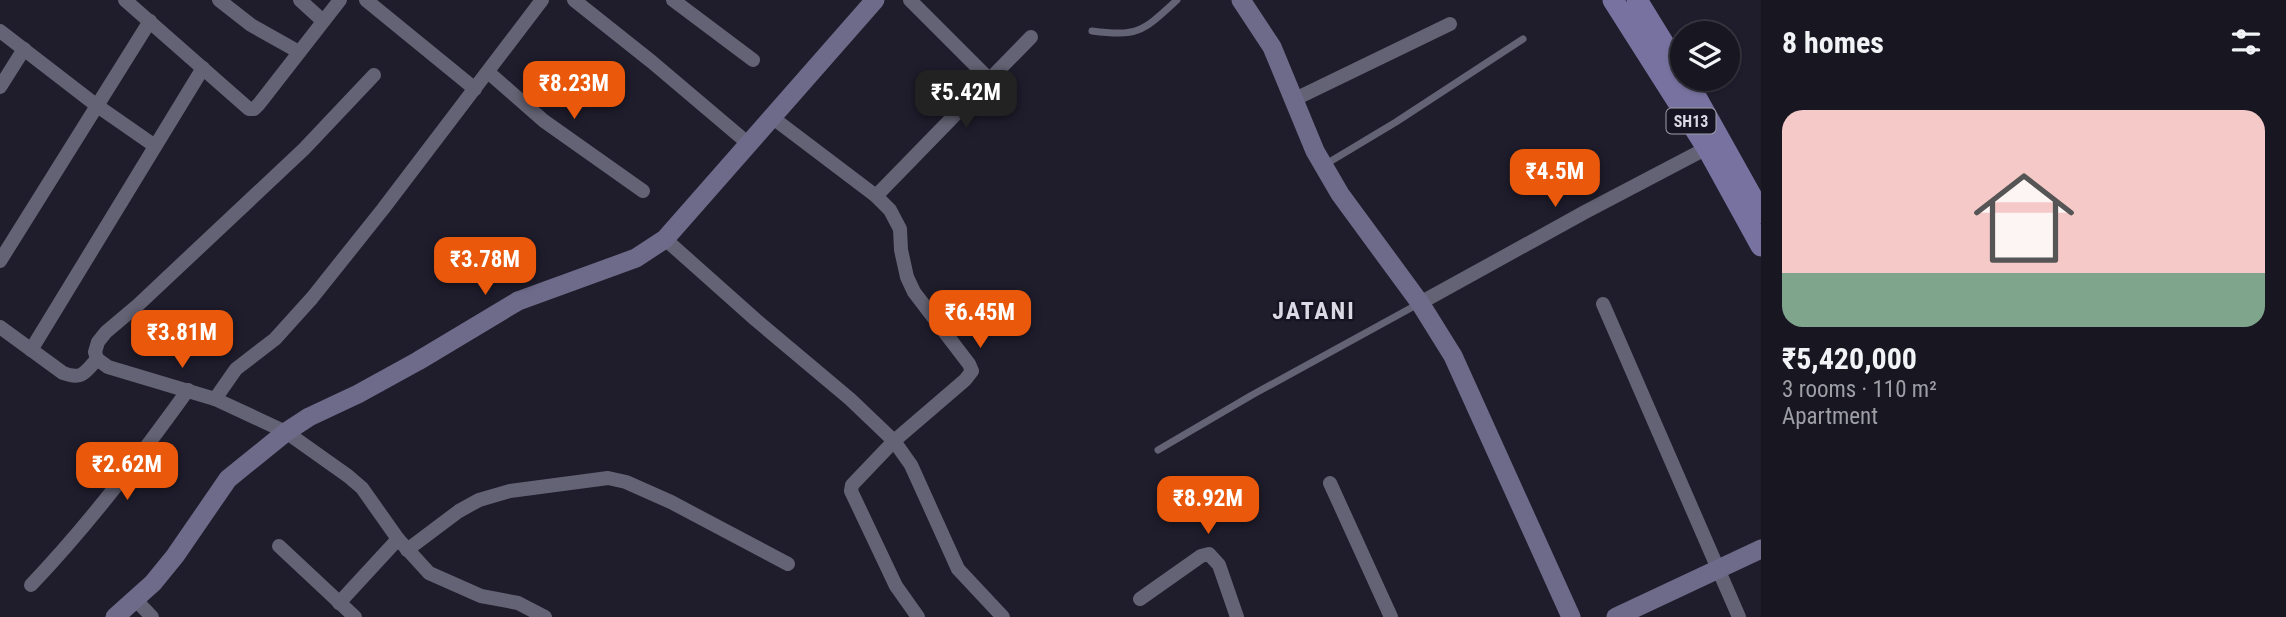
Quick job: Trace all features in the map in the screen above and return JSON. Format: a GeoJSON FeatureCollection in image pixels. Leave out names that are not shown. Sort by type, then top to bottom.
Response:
{"type":"FeatureCollection","features":[{"type":"Feature","properties":{"kind":"main road","name":"SH13"},"geometry":{"type":"LineString","coordinates":[[1614,0],[1687,93],[1755,205],[1761,246]]}},
{"type":"Feature","properties":{"kind":"main road"},"geometry":{"type":"LineString","coordinates":[[1637,0],[1670,54]]}},
{"type":"Feature","properties":{"kind":"main road","name":"SH13"},"geometry":{"type":"LineString","coordinates":[[1687,93],[1707,148],[1755,205]]}},
{"type":"Feature","properties":{"kind":"street"},"geometry":{"type":"LineString","coordinates":[[125,0],[244,107],[254,109],[340,0]]}},
{"type":"Feature","properties":{"kind":"street"},"geometry":{"type":"LineString","coordinates":[[219,0],[251,24],[299,52]]}},
{"type":"Feature","properties":{"kind":"street"},"geometry":{"type":"LineString","coordinates":[[300,0],[323,21]]}},
{"type":"Feature","properties":{"kind":"street"},"geometry":{"type":"LineString","coordinates":[[366,0],[475,89]]}},
{"type":"Feature","properties":{"kind":"street"},"geometry":{"type":"LineString","coordinates":[[215,399],[236,369],[275,339],[312,298],[542,0]]}},
{"type":"Feature","properties":{"kind":"street"},"geometry":{"type":"LineString","coordinates":[[574,0],[750,145]]}},
{"type":"Feature","properties":{"kind":"street"},"geometry":{"type":"LineString","coordinates":[[673,0],[753,60]]}},
{"type":"Feature","properties":{"kind":"street"},"geometry":{"type":"LineString","coordinates":[[116,617],[153,583],[175,556],[228,479],[286,432],[309,417],[418,361],[518,301],[636,258],[665,239],[875,0]]}},
{"type":"Feature","properties":{"kind":"street"},"geometry":{"type":"LineString","coordinates":[[910,0],[990,80]]}},
{"type":"Feature","properties":{"kind":"street"},"geometry":{"type":"LineString","coordinates":[[1241,0],[1272,47],[1315,151],[1340,194],[1420,303],[1453,356],[1571,617]]}},
{"type":"Feature","properties":{"kind":"street"},"geometry":{"type":"LineString","coordinates":[[0,261],[150,22]]}},
{"type":"Feature","properties":{"kind":"street"},"geometry":{"type":"LineString","coordinates":[[1293,100],[1450,24]]}},
{"type":"Feature","properties":{"kind":"street"},"geometry":{"type":"LineString","coordinates":[[0,31],[96,105],[155,146]]}},
{"type":"Feature","properties":{"kind":"street"},"geometry":{"type":"LineString","coordinates":[[876,197],[1031,37]]}},
{"type":"Feature","properties":{"kind":"street"},"geometry":{"type":"LineString","coordinates":[[0,88],[24,48]]}},
{"type":"Feature","properties":{"kind":"street"},"geometry":{"type":"LineString","coordinates":[[31,349],[203,68]]}},
{"type":"Feature","properties":{"kind":"street"},"geometry":{"type":"LineString","coordinates":[[488,72],[544,121],[643,191]]}},
{"type":"Feature","properties":{"kind":"street"},"geometry":{"type":"LineString","coordinates":[[374,75],[304,149],[106,332],[95,352],[97,359],[108,367],[215,399],[286,432],[362,488],[403,544],[429,573],[481,596],[518,603],[545,617]]}},
{"type":"Feature","properties":{"kind":"street"},"geometry":{"type":"LineString","coordinates":[[773,118],[890,210],[900,229],[901,250],[907,277],[914,292],[972,371],[894,441],[852,485],[851,491],[896,586],[918,617]]}},
{"type":"Feature","properties":{"kind":"street"},"geometry":{"type":"LineString","coordinates":[[1420,303],[1707,148]]}},
{"type":"Feature","properties":{"kind":"street"},"geometry":{"type":"LineString","coordinates":[[665,239],[850,399],[894,441],[911,465],[958,569],[1003,617]]}},
{"type":"Feature","properties":{"kind":"street"},"geometry":{"type":"LineString","coordinates":[[1603,303],[1739,617]]}},
{"type":"Feature","properties":{"kind":"street"},"geometry":{"type":"LineString","coordinates":[[0,327],[72,377],[83,375],[97,359]]}},
{"type":"Feature","properties":{"kind":"street"},"geometry":{"type":"LineString","coordinates":[[31,584],[77,536],[138,460],[188,390]]}},
{"type":"Feature","properties":{"kind":"street"},"geometry":{"type":"LineString","coordinates":[[339,603],[403,544],[479,500],[510,491],[608,478],[626,482],[671,502],[788,564]]}},
{"type":"Feature","properties":{"kind":"street"},"geometry":{"type":"LineString","coordinates":[[1331,483],[1391,617]]}},
{"type":"Feature","properties":{"kind":"street"},"geometry":{"type":"LineString","coordinates":[[279,546],[355,617]]}},
{"type":"Feature","properties":{"kind":"street"},"geometry":{"type":"LineString","coordinates":[[1616,617],[1761,549]]}},
{"type":"Feature","properties":{"kind":"street"},"geometry":{"type":"LineString","coordinates":[[1140,599],[1202,556],[1209,554],[1219,565],[1237,617]]}},
{"type":"Feature","properties":{"kind":"street"},"geometry":{"type":"LineString","coordinates":[[135,599],[152,617]]}},
{"type":"Feature","properties":{"kind":"lane"},"geometry":{"type":"LineString","coordinates":[[1092,31],[1132,33],[1157,18],[1177,0]]}},
{"type":"Feature","properties":{"kind":"lane"},"geometry":{"type":"LineString","coordinates":[[1324,166],[1523,38]]}},
{"type":"Feature","properties":{"kind":"lane"},"geometry":{"type":"LineString","coordinates":[[1157,450],[1420,303]]}},
{"type":"Feature","properties":{"kind":"district","name":"JATANI"},"geometry":{"type":"Point","coordinates":[1314,311]}}]}
